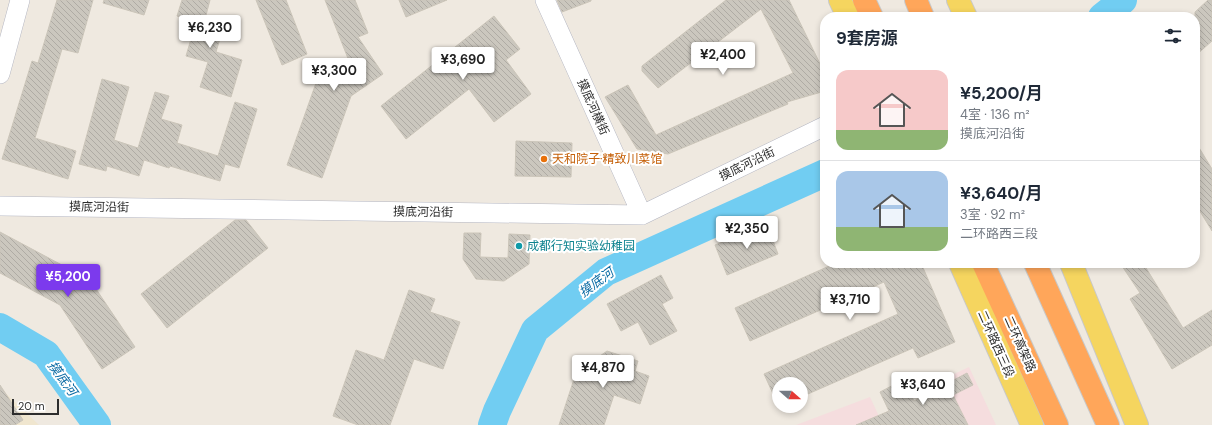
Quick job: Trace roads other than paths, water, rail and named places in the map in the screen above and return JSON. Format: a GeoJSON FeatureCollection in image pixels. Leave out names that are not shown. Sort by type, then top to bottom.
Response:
{"type":"FeatureCollection","features":[{"type":"Feature","properties":{"kind":"highway"},"geometry":{"type":"LineString","coordinates":[[864,0],[870,12]]}},
{"type":"Feature","properties":{"kind":"highway"},"geometry":{"type":"LineString","coordinates":[[916,0],[921,12]]}},
{"type":"Feature","properties":{"kind":"highway","name":"二环高架路"},"geometry":{"type":"LineString","coordinates":[[985,268],[1057,425]]}},
{"type":"Feature","properties":{"kind":"highway"},"geometry":{"type":"LineString","coordinates":[[1037,268],[1108,425]]}},
{"type":"Feature","properties":{"kind":"main road"},"geometry":{"type":"LineString","coordinates":[[840,0],[846,12]]}},
{"type":"Feature","properties":{"kind":"main road"},"geometry":{"type":"LineString","coordinates":[[958,0],[964,12]]}},
{"type":"Feature","properties":{"kind":"main road","name":"二环路西三段"},"geometry":{"type":"LineString","coordinates":[[962,268],[1032,425]]}},
{"type":"Feature","properties":{"kind":"main road"},"geometry":{"type":"LineString","coordinates":[[1073,268],[1137,425]]}},
{"type":"Feature","properties":{"kind":"street"},"geometry":{"type":"LineString","coordinates":[[0,74],[20,0]]}},
{"type":"Feature","properties":{"kind":"street","name":"摸底河横街"},"geometry":{"type":"LineString","coordinates":[[545,0],[642,215]]}},
{"type":"Feature","properties":{"kind":"street","name":"摸底河沿街"},"geometry":{"type":"LineString","coordinates":[[0,206],[642,215],[820,128]]}},
{"type":"Feature","properties":{"kind":"waterway","name":"摸底河"},"geometry":{"type":"LineString","coordinates":[[1108,12],[1123,0]]}},
{"type":"Feature","properties":{"kind":"waterway","name":"摸底河"},"geometry":{"type":"LineString","coordinates":[[492,425],[497,411],[535,330],[606,272],[820,175]]}},
{"type":"Feature","properties":{"kind":"waterway","name":"摸底河"},"geometry":{"type":"LineString","coordinates":[[0,327],[46,354],[97,425]]}},
{"type":"Feature","properties":{"kind":"place","name":"天和院子·精致川菜馆"},"geometry":{"type":"Point","coordinates":[544,159]}},
{"type":"Feature","properties":{"kind":"place","name":"成都行知实验幼稚园"},"geometry":{"type":"Point","coordinates":[519,246]}}]}
